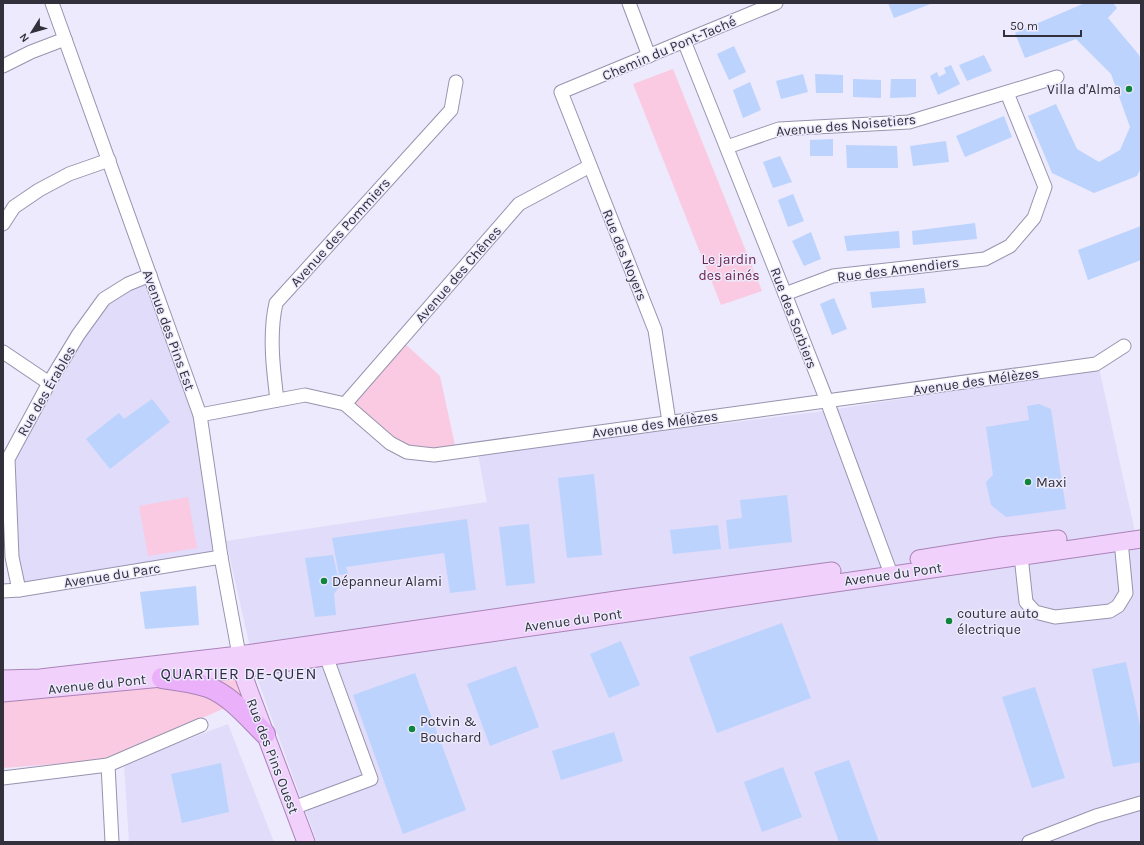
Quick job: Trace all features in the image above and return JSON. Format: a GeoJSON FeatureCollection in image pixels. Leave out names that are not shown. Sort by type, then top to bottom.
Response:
{"type":"FeatureCollection","features":[{"type":"Feature","properties":{"kind":"highway"},"geometry":{"type":"LineString","coordinates":[[162,678],[192,683],[209,688],[223,695],[240,708],[265,734]]}},
{"type":"Feature","properties":{"kind":"main road","name":"Avenue du Pont"},"geometry":{"type":"LineString","coordinates":[[3,679],[40,678],[326,656],[889,569],[1000,546],[1078,537],[1141,527]]}},
{"type":"Feature","properties":{"kind":"main road","name":"Avenue du Pont"},"geometry":{"type":"LineString","coordinates":[[3,693],[162,678],[240,662],[608,601],[889,569],[1020,556],[1141,539]]}},
{"type":"Feature","properties":{"kind":"main road","name":"Rue des Pins Ouest"},"geometry":{"type":"LineString","coordinates":[[240,662],[265,734],[306,842]]}},
{"type":"Feature","properties":{"kind":"street","name":"Avenue des Pins Est"},"geometry":{"type":"LineString","coordinates":[[52,3],[200,415],[221,557],[240,662]]}},
{"type":"Feature","properties":{"kind":"street"},"geometry":{"type":"LineString","coordinates":[[629,3],[649,56]]}},
{"type":"Feature","properties":{"kind":"street","name":"Chemin du Pont-Taché"},"geometry":{"type":"LineString","coordinates":[[561,92],[776,3]]}},
{"type":"Feature","properties":{"kind":"street"},"geometry":{"type":"LineString","coordinates":[[3,66],[31,52],[65,39]]}},
{"type":"Feature","properties":{"kind":"street","name":"Rue des Sorbiers"},"geometry":{"type":"LineString","coordinates":[[684,41],[827,401],[889,569]]}},
{"type":"Feature","properties":{"kind":"street","name":"Avenue des Noisetiers"},"geometry":{"type":"LineString","coordinates":[[727,147],[779,129],[909,122],[1057,77]]}},
{"type":"Feature","properties":{"kind":"street","name":"Avenue des Pommiers"},"geometry":{"type":"LineString","coordinates":[[277,400],[273,360],[273,315],[276,303],[452,110],[456,82]]}},
{"type":"Feature","properties":{"kind":"street","name":"Rue des Noyers"},"geometry":{"type":"LineString","coordinates":[[561,92],[655,330],[670,422]]}},
{"type":"Feature","properties":{"kind":"street","name":"Rue des Amendiers"},"geometry":{"type":"LineString","coordinates":[[785,294],[833,276],[985,259],[1010,246],[1034,218],[1045,187],[1007,92]]}},
{"type":"Feature","properties":{"kind":"street"},"geometry":{"type":"LineString","coordinates":[[3,224],[14,207],[39,190],[69,174],[109,160]]}},
{"type":"Feature","properties":{"kind":"street","name":"Avenue des Chênes"},"geometry":{"type":"LineString","coordinates":[[345,404],[519,204],[590,166]]}},
{"type":"Feature","properties":{"kind":"street","name":"Rue des Érables"},"geometry":{"type":"LineString","coordinates":[[19,590],[12,557],[8,459],[49,383],[78,335],[104,300],[128,284],[150,275]]}},
{"type":"Feature","properties":{"kind":"street","name":"Avenue des Mélèzes"},"geometry":{"type":"LineString","coordinates":[[200,415],[305,395],[345,404],[390,443],[408,452],[434,456],[1096,364],[1124,346]]}},
{"type":"Feature","properties":{"kind":"street"},"geometry":{"type":"LineString","coordinates":[[3,352],[49,383]]}},
{"type":"Feature","properties":{"kind":"street"},"geometry":{"type":"LineString","coordinates":[[1020,556],[1026,602],[1035,612],[1055,617],[1110,611],[1118,606],[1126,593],[1121,541]]}},
{"type":"Feature","properties":{"kind":"street","name":"Avenue du Parc"},"geometry":{"type":"LineString","coordinates":[[3,590],[19,590],[221,557]]}},
{"type":"Feature","properties":{"kind":"street"},"geometry":{"type":"LineString","coordinates":[[293,808],[371,779],[326,656]]}},
{"type":"Feature","properties":{"kind":"street"},"geometry":{"type":"LineString","coordinates":[[3,778],[108,765],[201,725]]}},
{"type":"Feature","properties":{"kind":"street"},"geometry":{"type":"LineString","coordinates":[[108,765],[112,842]]}},
{"type":"Feature","properties":{"kind":"street"},"geometry":{"type":"LineString","coordinates":[[1029,842],[1096,816],[1141,803]]}},
{"type":"Feature","properties":{"kind":"shaded area"},"geometry":{"type":"Polygon","coordinates":[[[150,277],[200,415],[221,557],[19,590],[8,459],[104,299],[150,277]]]}},
{"type":"Feature","properties":{"kind":"shaded area"},"geometry":{"type":"Polygon","coordinates":[[[1099,368],[1135,532],[1141,544],[1141,842],[317,842],[257,678],[226,541],[487,502],[478,454],[824,411],[1099,368]]]}},
{"type":"Feature","properties":{"kind":"shaded area"},"geometry":{"type":"Polygon","coordinates":[[[228,724],[274,842],[129,842],[124,764],[228,724]]]}},
{"type":"Feature","properties":{"kind":"green space","name":"Le jardin des ainés"},"geometry":{"type":"Polygon","coordinates":[[[673,69],[762,291],[721,305],[633,84],[673,69]]]}},
{"type":"Feature","properties":{"kind":"green space"},"geometry":{"type":"Polygon","coordinates":[[[401,340],[440,376],[456,450],[407,452],[347,404],[401,340]]]}},
{"type":"Feature","properties":{"kind":"green space"},"geometry":{"type":"Polygon","coordinates":[[[188,497],[197,548],[148,556],[139,506],[188,497]]]}},
{"type":"Feature","properties":{"kind":"green space"},"geometry":{"type":"Polygon","coordinates":[[[238,678],[245,699],[108,760],[3,768],[3,698],[238,678]]]}},
{"type":"Feature","properties":{"kind":"building"},"geometry":{"type":"Polygon","coordinates":[[[888,3],[933,3],[894,18],[888,3]]]}},
{"type":"Feature","properties":{"kind":"building","name":"Villa d'Alma"},"geometry":{"type":"Polygon","coordinates":[[[1085,3],[1113,3],[1117,8],[1108,18],[1139,55],[1141,60],[1141,168],[1137,176],[1094,193],[1052,173],[1028,116],[1056,104],[1077,149],[1099,162],[1120,150],[1130,127],[1111,74],[1076,39],[1025,58],[1015,33],[1085,3]]]}},
{"type":"Feature","properties":{"kind":"building"},"geometry":{"type":"Polygon","coordinates":[[[734,46],[746,72],[729,80],[717,54],[734,46]]]}},
{"type":"Feature","properties":{"kind":"building"},"geometry":{"type":"Polygon","coordinates":[[[984,55],[992,71],[967,81],[959,65],[984,55]]]}},
{"type":"Feature","properties":{"kind":"building"},"geometry":{"type":"Polygon","coordinates":[[[951,65],[960,84],[938,95],[930,76],[937,72],[939,77],[946,73],[944,68],[951,65]]]}},
{"type":"Feature","properties":{"kind":"building"},"geometry":{"type":"Polygon","coordinates":[[[803,74],[808,92],[781,99],[776,81],[803,74]]]}},
{"type":"Feature","properties":{"kind":"building"},"geometry":{"type":"Polygon","coordinates":[[[815,74],[843,75],[843,93],[816,93],[815,74]]]}},
{"type":"Feature","properties":{"kind":"building"},"geometry":{"type":"Polygon","coordinates":[[[853,79],[881,80],[881,98],[853,97],[853,79]]]}},
{"type":"Feature","properties":{"kind":"building"},"geometry":{"type":"Polygon","coordinates":[[[891,79],[916,79],[916,97],[890,98],[891,79]]]}},
{"type":"Feature","properties":{"kind":"building"},"geometry":{"type":"Polygon","coordinates":[[[750,82],[761,110],[743,118],[733,90],[750,82]]]}},
{"type":"Feature","properties":{"kind":"building"},"geometry":{"type":"Polygon","coordinates":[[[1004,116],[1012,137],[965,157],[956,136],[1004,116]]]}},
{"type":"Feature","properties":{"kind":"building"},"geometry":{"type":"Polygon","coordinates":[[[833,139],[833,156],[810,156],[810,140],[833,139]]]}},
{"type":"Feature","properties":{"kind":"building"},"geometry":{"type":"Polygon","coordinates":[[[946,141],[949,162],[913,166],[910,146],[946,141]]]}},
{"type":"Feature","properties":{"kind":"building"},"geometry":{"type":"Polygon","coordinates":[[[846,145],[897,146],[898,168],[847,168],[846,145]]]}},
{"type":"Feature","properties":{"kind":"building"},"geometry":{"type":"Polygon","coordinates":[[[780,156],[792,182],[773,188],[763,162],[780,156]]]}},
{"type":"Feature","properties":{"kind":"building"},"geometry":{"type":"Polygon","coordinates":[[[793,194],[804,221],[788,227],[778,200],[793,194]]]}},
{"type":"Feature","properties":{"kind":"building"},"geometry":{"type":"Polygon","coordinates":[[[975,223],[977,239],[913,245],[912,231],[975,223]]]}},
{"type":"Feature","properties":{"kind":"building"},"geometry":{"type":"Polygon","coordinates":[[[1141,226],[1141,260],[1088,280],[1078,250],[1141,226]]]}},
{"type":"Feature","properties":{"kind":"building"},"geometry":{"type":"Polygon","coordinates":[[[899,231],[900,248],[847,251],[844,236],[899,231]]]}},
{"type":"Feature","properties":{"kind":"building"},"geometry":{"type":"Polygon","coordinates":[[[811,232],[821,259],[804,266],[792,241],[811,232]]]}},
{"type":"Feature","properties":{"kind":"building"},"geometry":{"type":"Polygon","coordinates":[[[924,288],[926,303],[872,308],[870,292],[924,288]]]}},
{"type":"Feature","properties":{"kind":"building"},"geometry":{"type":"Polygon","coordinates":[[[834,298],[847,329],[832,335],[820,304],[834,298]]]}},
{"type":"Feature","properties":{"kind":"building"},"geometry":{"type":"Polygon","coordinates":[[[152,399],[170,422],[110,469],[86,439],[119,413],[124,419],[152,399]]]}},
{"type":"Feature","properties":{"kind":"building"},"geometry":{"type":"Polygon","coordinates":[[[1039,404],[1051,409],[1066,509],[1006,517],[991,505],[986,482],[993,475],[986,427],[1029,420],[1027,406],[1039,404]]]}},
{"type":"Feature","properties":{"kind":"building"},"geometry":{"type":"Polygon","coordinates":[[[594,474],[602,555],[567,558],[558,478],[594,474]]]}},
{"type":"Feature","properties":{"kind":"building"},"geometry":{"type":"Polygon","coordinates":[[[787,495],[792,542],[729,549],[726,520],[742,518],[740,500],[787,495]]]}},
{"type":"Feature","properties":{"kind":"building"},"geometry":{"type":"Polygon","coordinates":[[[467,519],[476,590],[450,593],[444,553],[346,567],[348,574],[339,575],[332,538],[467,519]]]}},
{"type":"Feature","properties":{"kind":"building"},"geometry":{"type":"Polygon","coordinates":[[[529,524],[535,583],[506,586],[499,527],[529,524]]]}},
{"type":"Feature","properties":{"kind":"building"},"geometry":{"type":"Polygon","coordinates":[[[718,525],[721,549],[673,554],[670,530],[718,525]]]}},
{"type":"Feature","properties":{"kind":"building","name":"Dépanneur Alami"},"geometry":{"type":"Polygon","coordinates":[[[333,555],[340,586],[334,594],[336,615],[315,617],[305,558],[333,555]]]}},
{"type":"Feature","properties":{"kind":"building"},"geometry":{"type":"Polygon","coordinates":[[[196,586],[199,625],[145,629],[140,592],[196,586]]]}},
{"type":"Feature","properties":{"kind":"building"},"geometry":{"type":"Polygon","coordinates":[[[782,623],[811,698],[717,733],[689,657],[782,623]]]}},
{"type":"Feature","properties":{"kind":"building"},"geometry":{"type":"Polygon","coordinates":[[[621,641],[640,685],[609,698],[590,654],[621,641]]]}},
{"type":"Feature","properties":{"kind":"building"},"geometry":{"type":"Polygon","coordinates":[[[1126,662],[1141,730],[1141,762],[1113,767],[1092,669],[1126,662]]]}},
{"type":"Feature","properties":{"kind":"building"},"geometry":{"type":"Polygon","coordinates":[[[516,666],[539,727],[490,746],[467,684],[516,666]]]}},
{"type":"Feature","properties":{"kind":"building"},"geometry":{"type":"Polygon","coordinates":[[[415,673],[466,810],[403,834],[353,695],[415,673]]]}},
{"type":"Feature","properties":{"kind":"building"},"geometry":{"type":"Polygon","coordinates":[[[1035,687],[1065,778],[1032,788],[1002,697],[1035,687]]]}},
{"type":"Feature","properties":{"kind":"building"},"geometry":{"type":"Polygon","coordinates":[[[614,732],[623,761],[561,780],[552,751],[614,732]]]}},
{"type":"Feature","properties":{"kind":"building"},"geometry":{"type":"Polygon","coordinates":[[[849,760],[879,842],[839,842],[814,772],[849,760]]]}},
{"type":"Feature","properties":{"kind":"building"},"geometry":{"type":"Polygon","coordinates":[[[221,763],[229,812],[182,823],[171,774],[221,763]]]}},
{"type":"Feature","properties":{"kind":"building"},"geometry":{"type":"Polygon","coordinates":[[[783,767],[802,817],[762,832],[744,782],[783,767]]]}},
{"type":"Feature","properties":{"kind":"place","name":"Villa d'Alma"},"geometry":{"type":"Point","coordinates":[1129,89]}},
{"type":"Feature","properties":{"kind":"place","name":"Maxi"},"geometry":{"type":"Point","coordinates":[1028,482]}},
{"type":"Feature","properties":{"kind":"place","name":"Dépanneur Alami"},"geometry":{"type":"Point","coordinates":[324,581]}},
{"type":"Feature","properties":{"kind":"place","name":"couture auto électrique"},"geometry":{"type":"Point","coordinates":[949,621]}},
{"type":"Feature","properties":{"kind":"place","name":"Potvin & Bouchard"},"geometry":{"type":"Point","coordinates":[412,729]}},
{"type":"Feature","properties":{"kind":"district","name":"QUARTIER DE-QUEN"},"geometry":{"type":"Point","coordinates":[239,673]}}]}
